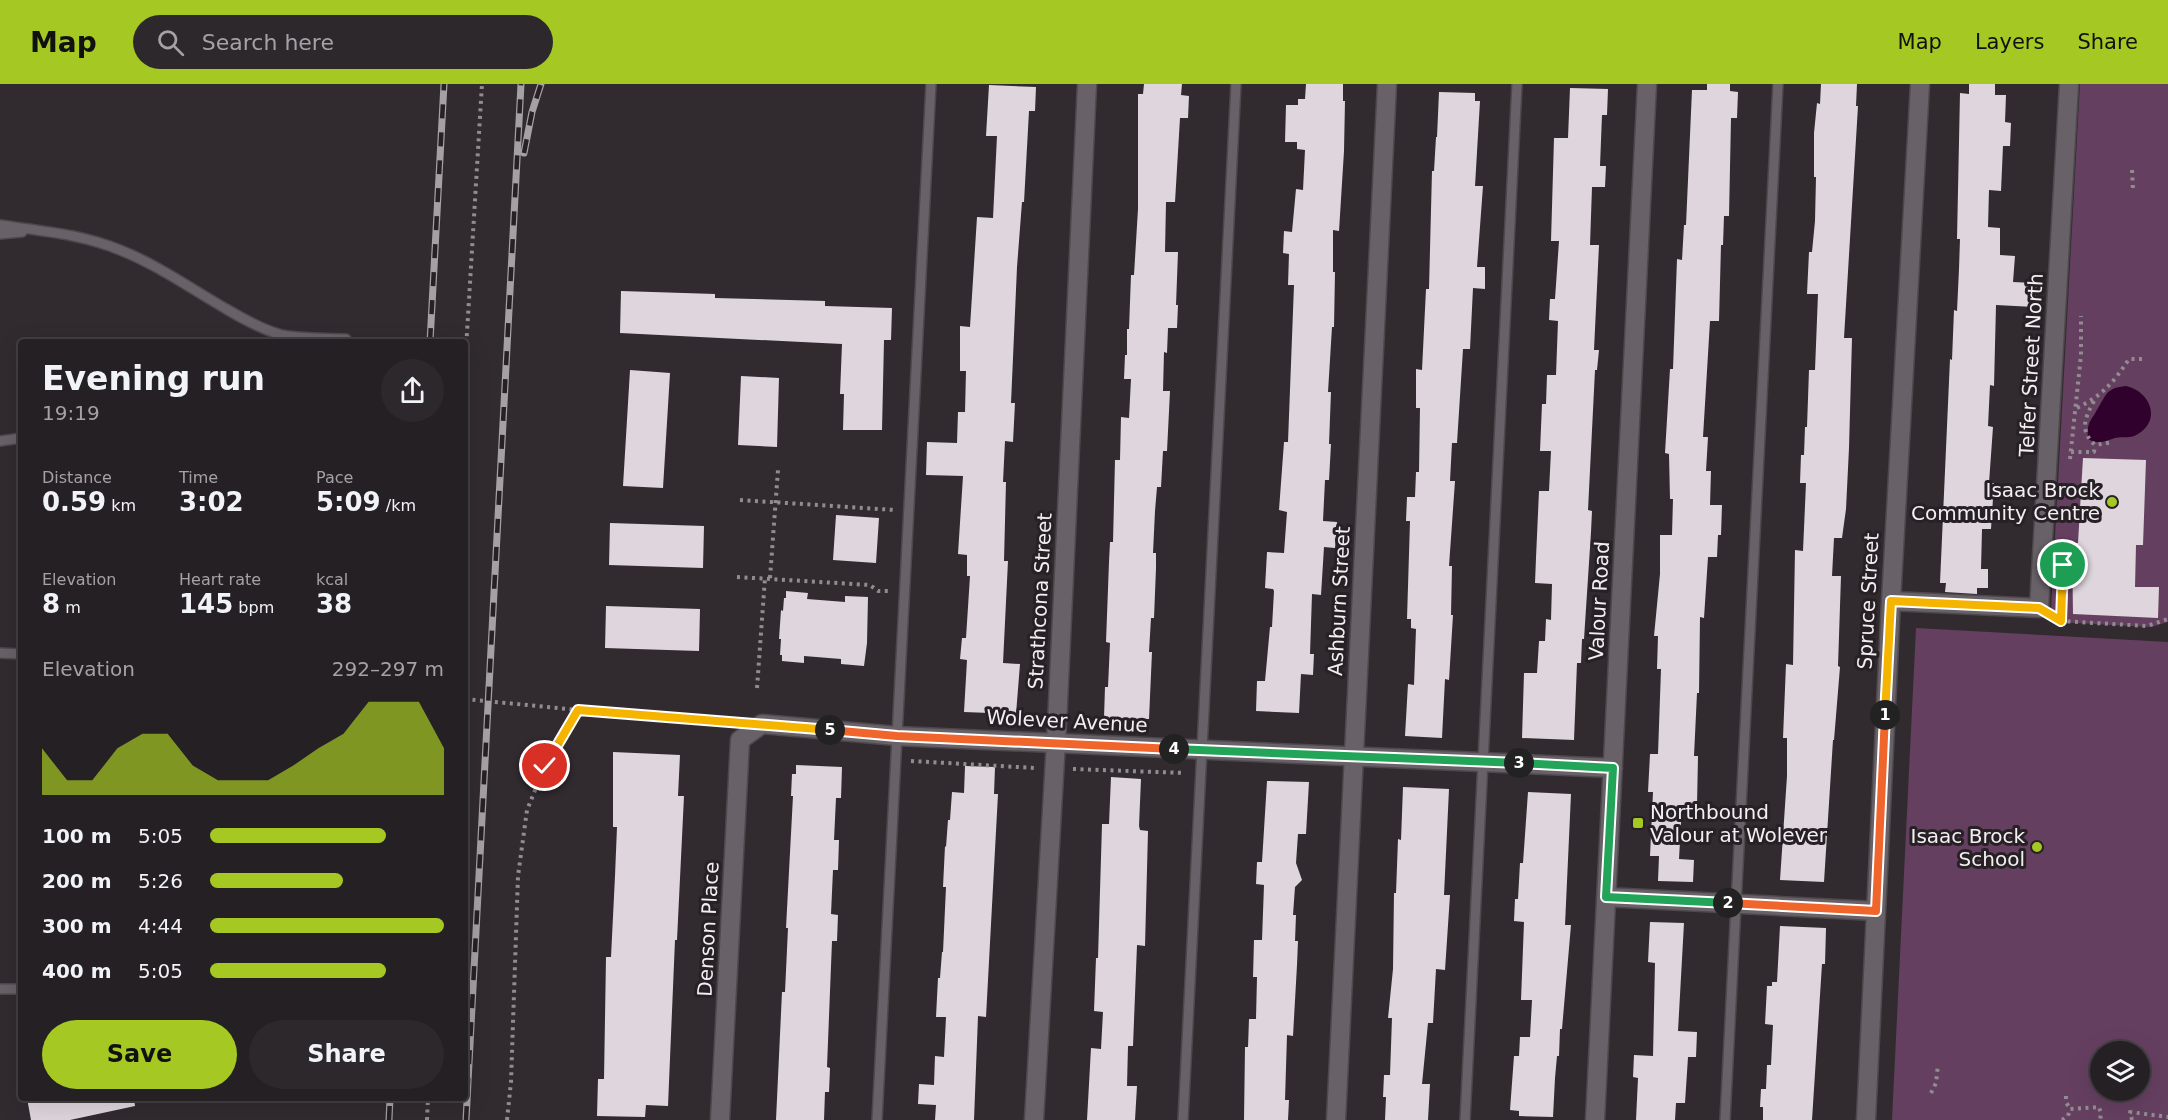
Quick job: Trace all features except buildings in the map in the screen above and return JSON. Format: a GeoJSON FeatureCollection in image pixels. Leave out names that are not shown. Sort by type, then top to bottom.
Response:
{"type":"FeatureCollection","features":[{"type":"Feature","properties":{"kind":"street","name":"Strathcona Street"},"geometry":{"type":"LineString","coordinates":[[1035,1120],[1056,742],[1087,84]]}},
{"type":"Feature","properties":{"kind":"street","name":"Ashburn Street"},"geometry":{"type":"LineString","coordinates":[[1336,1120],[1387,84]]}},
{"type":"Feature","properties":{"kind":"street","name":"Valour Road"},"geometry":{"type":"LineString","coordinates":[[1595,1120],[1647,84]]}},
{"type":"Feature","properties":{"kind":"street","name":"Spruce Street"},"geometry":{"type":"LineString","coordinates":[[1866,1120],[1891,601],[1920,84]]}},
{"type":"Feature","properties":{"kind":"street","name":"Telfer Street North"},"geometry":{"type":"LineString","coordinates":[[2039,608],[2069,84]]}},
{"type":"Feature","properties":{"kind":"street"},"geometry":{"type":"LineString","coordinates":[[1891,601],[2039,608]]}},
{"type":"Feature","properties":{"kind":"street","name":"Wolever Avenue"},"geometry":{"type":"LineString","coordinates":[[762,724],[897,736],[1613,768]]}},
{"type":"Feature","properties":{"kind":"street","name":"Denson Place"},"geometry":{"type":"LineString","coordinates":[[720,1120],[740,740],[762,724]]}},
{"type":"Feature","properties":{"kind":"street"},"geometry":{"type":"LineString","coordinates":[[1606,897],[1876,911]]}},
{"type":"Feature","properties":{"kind":"lane"},"geometry":{"type":"LineString","coordinates":[[877,1120],[931,84]]}},
{"type":"Feature","properties":{"kind":"lane"},"geometry":{"type":"LineString","coordinates":[[1183,1120],[1236,84]]}},
{"type":"Feature","properties":{"kind":"lane"},"geometry":{"type":"LineString","coordinates":[[1465,1120],[1517,84]]}},
{"type":"Feature","properties":{"kind":"lane"},"geometry":{"type":"LineString","coordinates":[[1725,1120],[1778,84]]}},
{"type":"Feature","properties":{"kind":"lane"},"geometry":{"type":"LineString","coordinates":[[0,225],[97,241],[120,250],[141,259],[242,318],[272,332],[284,335],[346,339]]}},
{"type":"Feature","properties":{"kind":"lane"},"geometry":{"type":"LineString","coordinates":[[0,234],[37,230]]}},
{"type":"Feature","properties":{"kind":"lane"},"geometry":{"type":"LineString","coordinates":[[0,441],[18,438]]}},
{"type":"Feature","properties":{"kind":"lane"},"geometry":{"type":"LineString","coordinates":[[0,653],[18,654]]}},
{"type":"Feature","properties":{"kind":"lane"},"geometry":{"type":"LineString","coordinates":[[0,989],[18,989]]}},
{"type":"Feature","properties":{"kind":"path"},"geometry":{"type":"LineString","coordinates":[[467,339],[482,84]]}},
{"type":"Feature","properties":{"kind":"path"},"geometry":{"type":"LineString","coordinates":[[2132,170],[2133,190]]}},
{"type":"Feature","properties":{"kind":"path"},"geometry":{"type":"LineString","coordinates":[[2069,460],[2081,354],[2081,316]]}},
{"type":"Feature","properties":{"kind":"path"},"geometry":{"type":"LineString","coordinates":[[2076,408],[2113,383],[2129,359],[2145,359]]}},
{"type":"Feature","properties":{"kind":"path"},"geometry":{"type":"LineString","coordinates":[[2094,401],[2087,415],[2085,428],[2086,437],[2095,445]]}},
{"type":"Feature","properties":{"kind":"path"},"geometry":{"type":"LineString","coordinates":[[2095,445],[2113,442]]}},
{"type":"Feature","properties":{"kind":"path"},"geometry":{"type":"LineString","coordinates":[[2071,452],[2094,452],[2095,445]]}},
{"type":"Feature","properties":{"kind":"path"},"geometry":{"type":"LineString","coordinates":[[757,688],[778,470]]}},
{"type":"Feature","properties":{"kind":"path"},"geometry":{"type":"LineString","coordinates":[[740,500],[909,511]]}},
{"type":"Feature","properties":{"kind":"path"},"geometry":{"type":"LineString","coordinates":[[736,577],[870,585],[878,591],[894,591],[904,599]]}},
{"type":"Feature","properties":{"kind":"path"},"geometry":{"type":"LineString","coordinates":[[2061,621],[2062,599]]}},
{"type":"Feature","properties":{"kind":"path"},"geometry":{"type":"LineString","coordinates":[[2039,608],[2061,621],[2147,626],[2168,619]]}},
{"type":"Feature","properties":{"kind":"path"},"geometry":{"type":"LineString","coordinates":[[468,699],[762,724]]}},
{"type":"Feature","properties":{"kind":"path"},"geometry":{"type":"LineString","coordinates":[[507,1120],[511,1082],[518,876],[527,810],[545,766],[578,710]]}},
{"type":"Feature","properties":{"kind":"path"},"geometry":{"type":"LineString","coordinates":[[1931,1093],[1936,1083],[1938,1065]]}},
{"type":"Feature","properties":{"kind":"path"},"geometry":{"type":"LineString","coordinates":[[2062,1120],[2068,1116],[2070,1109],[2066,1096]]}},
{"type":"Feature","properties":{"kind":"path"},"geometry":{"type":"LineString","coordinates":[[427,1120],[428,1101]]}},
{"type":"Feature","properties":{"kind":"path"},"geometry":{"type":"LineString","coordinates":[[2070,1109],[2099,1107],[2100,1120]]}},
{"type":"Feature","properties":{"kind":"path"},"geometry":{"type":"LineString","coordinates":[[2132,1120],[2130,1112],[2168,1117]]}},
{"type":"Feature","properties":{"kind":"shaded area"},"geometry":{"type":"Polygon","coordinates":[[[2080,84],[2168,84],[2168,622],[2151,627],[2058,622],[2051,609],[2080,84]]]}},
{"type":"Feature","properties":{"kind":"shaded area"},"geometry":{"type":"Polygon","coordinates":[[[2126,386],[2134,389],[2147,400],[2151,414],[2150,421],[2145,428],[2133,436],[2099,442],[2088,439],[2090,422],[2106,395],[2114,388],[2126,386]]]}},
{"type":"Feature","properties":{"kind":"shaded area","name":"Isaac Brock School"},"geometry":{"type":"Polygon","coordinates":[[[1916,628],[2168,642],[2168,1120],[1892,1120],[1916,628]]]}},
{"type":"Feature","properties":{"kind":"railway"},"geometry":{"type":"LineString","coordinates":[[430,339],[444,84]]}},
{"type":"Feature","properties":{"kind":"railway"},"geometry":{"type":"LineString","coordinates":[[468,1082],[521,84]]}},
{"type":"Feature","properties":{"kind":"railway"},"geometry":{"type":"LineString","coordinates":[[524,153],[532,112],[541,84]]}},
{"type":"Feature","properties":{"kind":"railway"},"geometry":{"type":"LineString","coordinates":[[389,1120],[390,1101]]}},
{"type":"Feature","properties":{"kind":"railway"},"geometry":{"type":"LineString","coordinates":[[466,1120],[467,1101]]}},
{"type":"Feature","properties":{"kind":"place","name":"Isaac Brock Community Centre"},"geometry":{"type":"Point","coordinates":[2112,502]}},
{"type":"Feature","properties":{"kind":"place","name":"Northbound Valour at Wolever"},"geometry":{"type":"Point","coordinates":[1638,823]}},
{"type":"Feature","properties":{"kind":"place","name":"Isaac Brock School"},"geometry":{"type":"Point","coordinates":[2037,847]}},
{"type":"Feature","properties":{"kind":"route"},"geometry":{"type":"LineString","coordinates":[[545,766],[578,710],[897,736],[1613,768],[1606,897],[1876,911],[1891,601],[2039,608],[2061,621],[2063,565]]}}]}
